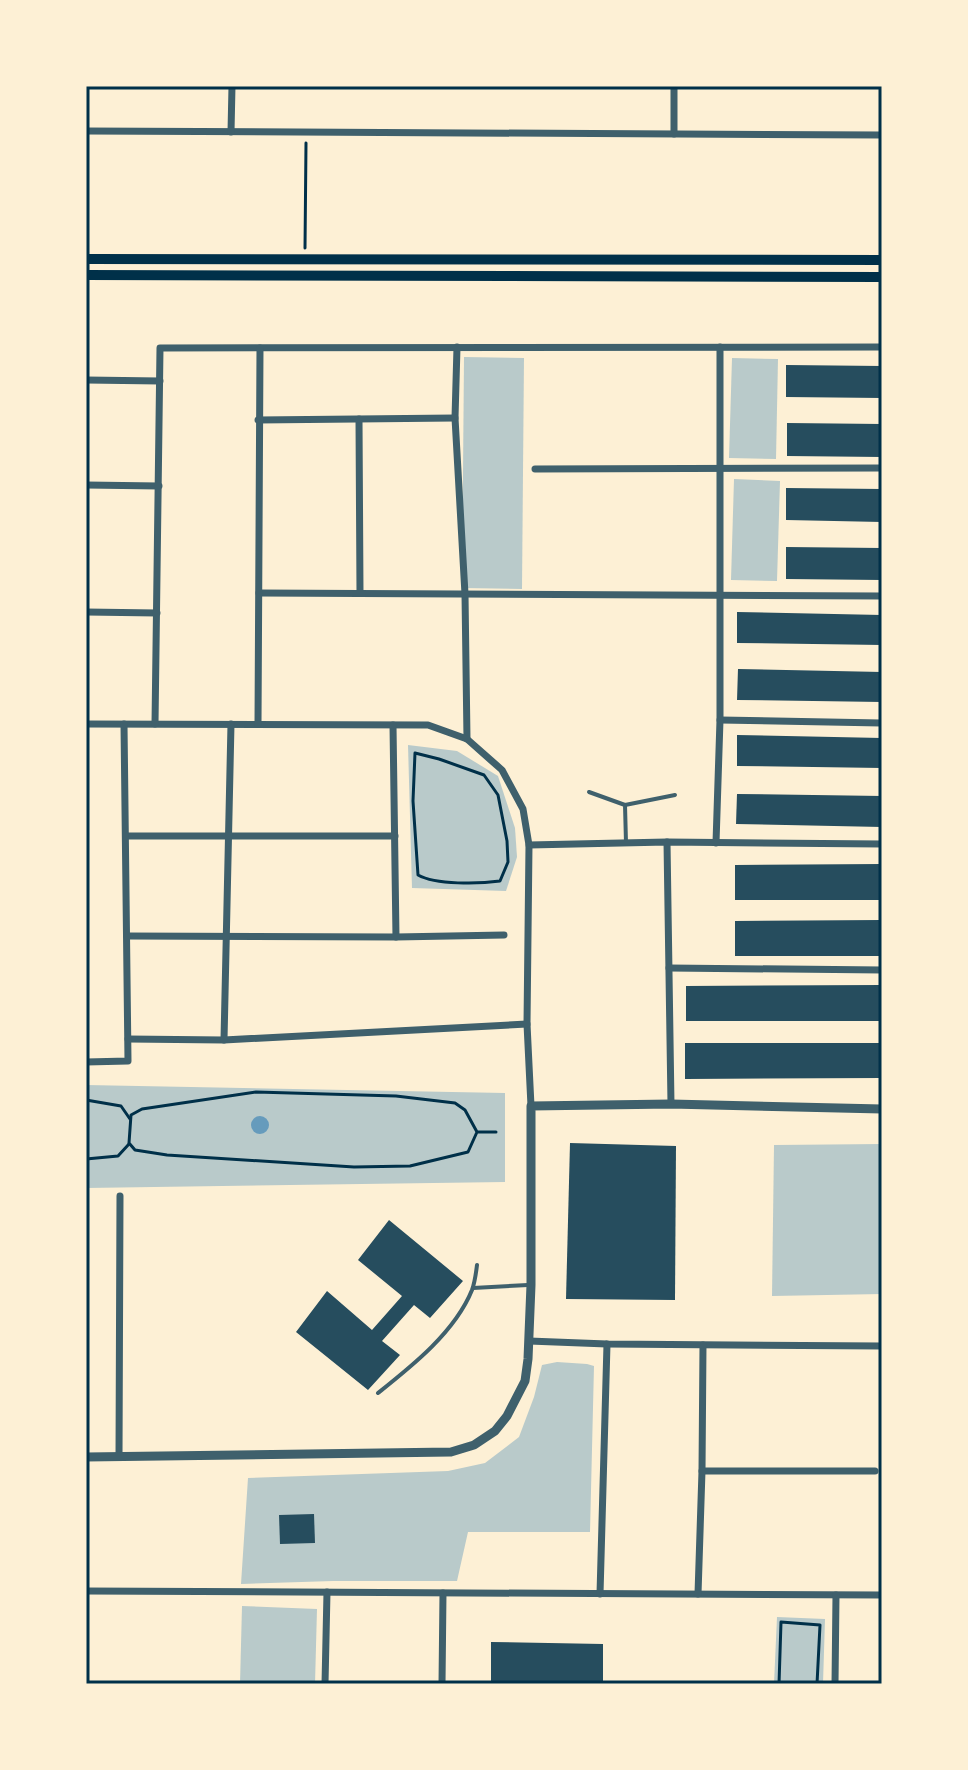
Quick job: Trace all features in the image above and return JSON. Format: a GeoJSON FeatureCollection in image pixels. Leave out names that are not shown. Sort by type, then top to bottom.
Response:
{"type":"FeatureCollection","features":[{"type":"Feature","properties":{"kind":"main road"},"geometry":{"type":"LineString","coordinates":[[86,259],[882,260]]}},
{"type":"Feature","properties":{"kind":"main road"},"geometry":{"type":"LineString","coordinates":[[86,275],[882,277]]}},
{"type":"Feature","properties":{"kind":"street"},"geometry":{"type":"LineString","coordinates":[[231,132],[232,86]]}},
{"type":"Feature","properties":{"kind":"street"},"geometry":{"type":"LineString","coordinates":[[674,86],[674,134]]}},
{"type":"Feature","properties":{"kind":"street"},"geometry":{"type":"LineString","coordinates":[[86,131],[882,135]]}},
{"type":"Feature","properties":{"kind":"street"},"geometry":{"type":"LineString","coordinates":[[457,347],[455,418],[465,594],[467,739]]}},
{"type":"Feature","properties":{"kind":"street"},"geometry":{"type":"LineString","coordinates":[[716,843],[720,720],[720,347]]}},
{"type":"Feature","properties":{"kind":"street"},"geometry":{"type":"LineString","coordinates":[[155,724],[160,348],[882,347]]}},
{"type":"Feature","properties":{"kind":"street"},"geometry":{"type":"LineString","coordinates":[[258,724],[260,348]]}},
{"type":"Feature","properties":{"kind":"street"},"geometry":{"type":"LineString","coordinates":[[86,380],[160,381]]}},
{"type":"Feature","properties":{"kind":"street"},"geometry":{"type":"LineString","coordinates":[[258,420],[455,418]]}},
{"type":"Feature","properties":{"kind":"street"},"geometry":{"type":"LineString","coordinates":[[359,419],[360,593]]}},
{"type":"Feature","properties":{"kind":"street"},"geometry":{"type":"LineString","coordinates":[[535,469],[882,468]]}},
{"type":"Feature","properties":{"kind":"street"},"geometry":{"type":"LineString","coordinates":[[86,485],[159,486]]}},
{"type":"Feature","properties":{"kind":"street"},"geometry":{"type":"LineString","coordinates":[[259,593],[882,596]]}},
{"type":"Feature","properties":{"kind":"street"},"geometry":{"type":"LineString","coordinates":[[86,612],[157,613]]}},
{"type":"Feature","properties":{"kind":"street"},"geometry":{"type":"LineString","coordinates":[[720,720],[881,723]]}},
{"type":"Feature","properties":{"kind":"street"},"geometry":{"type":"LineString","coordinates":[[86,724],[428,725],[467,739],[502,770],[523,809],[529,845],[527,1024],[531,1106],[531,1285],[525,1381],[507,1416],[495,1431],[474,1445],[451,1452],[86,1457]]}},
{"type":"Feature","properties":{"kind":"street"},"geometry":{"type":"LineString","coordinates":[[86,1062],[128,1061],[124,724]]}},
{"type":"Feature","properties":{"kind":"street"},"geometry":{"type":"LineString","coordinates":[[224,1040],[231,724]]}},
{"type":"Feature","properties":{"kind":"street"},"geometry":{"type":"LineString","coordinates":[[393,725],[396,937]]}},
{"type":"Feature","properties":{"kind":"street"},"geometry":{"type":"LineString","coordinates":[[126,836],[395,836]]}},
{"type":"Feature","properties":{"kind":"street"},"geometry":{"type":"LineString","coordinates":[[529,845],[667,842],[882,844]]}},
{"type":"Feature","properties":{"kind":"street"},"geometry":{"type":"LineString","coordinates":[[667,842],[671,1104]]}},
{"type":"Feature","properties":{"kind":"street"},"geometry":{"type":"LineString","coordinates":[[127,936],[504,935]]}},
{"type":"Feature","properties":{"kind":"street"},"geometry":{"type":"LineString","coordinates":[[669,968],[882,970]]}},
{"type":"Feature","properties":{"kind":"street"},"geometry":{"type":"LineString","coordinates":[[128,1039],[224,1040],[527,1024]]}},
{"type":"Feature","properties":{"kind":"street"},"geometry":{"type":"LineString","coordinates":[[531,1106],[671,1104],[882,1109]]}},
{"type":"Feature","properties":{"kind":"street"},"geometry":{"type":"LineString","coordinates":[[119,1457],[120,1196]]}},
{"type":"Feature","properties":{"kind":"street"},"geometry":{"type":"LineString","coordinates":[[529,1341],[882,1346]]}},
{"type":"Feature","properties":{"kind":"street"},"geometry":{"type":"LineString","coordinates":[[600,1594],[607,1344]]}},
{"type":"Feature","properties":{"kind":"street"},"geometry":{"type":"LineString","coordinates":[[698,1594],[703,1345]]}},
{"type":"Feature","properties":{"kind":"street"},"geometry":{"type":"LineString","coordinates":[[702,1471],[875,1471]]}},
{"type":"Feature","properties":{"kind":"street"},"geometry":{"type":"LineString","coordinates":[[86,1591],[882,1595]]}},
{"type":"Feature","properties":{"kind":"street"},"geometry":{"type":"LineString","coordinates":[[325,1684],[327,1592]]}},
{"type":"Feature","properties":{"kind":"street"},"geometry":{"type":"LineString","coordinates":[[442,1684],[443,1593]]}},
{"type":"Feature","properties":{"kind":"street"},"geometry":{"type":"LineString","coordinates":[[835,1684],[836,1595]]}},
{"type":"Feature","properties":{"kind":"lane"},"geometry":{"type":"LineString","coordinates":[[589,792],[625,805],[675,795]]}},
{"type":"Feature","properties":{"kind":"lane"},"geometry":{"type":"LineString","coordinates":[[625,805],[626,843]]}},
{"type":"Feature","properties":{"kind":"lane"},"geometry":{"type":"LineString","coordinates":[[378,1393],[418,1362],[444,1334],[473,1288],[477,1265]]}},
{"type":"Feature","properties":{"kind":"lane"},"geometry":{"type":"LineString","coordinates":[[473,1288],[531,1285]]}},
{"type":"Feature","properties":{"kind":"path"},"geometry":{"type":"LineString","coordinates":[[305,259],[307,132]]}},
{"type":"Feature","properties":{"kind":"path"},"geometry":{"type":"LineString","coordinates":[[415,753],[484,775],[498,795],[507,841],[508,862],[500,881],[478,884],[425,879],[418,875],[413,801],[415,753]]}},
{"type":"Feature","properties":{"kind":"path"},"geometry":{"type":"LineString","coordinates":[[86,1159],[118,1156],[125,1151],[129,1143],[131,1115],[142,1109],[256,1092],[396,1096],[455,1103],[465,1110],[477,1132]]}},
{"type":"Feature","properties":{"kind":"path"},"geometry":{"type":"LineString","coordinates":[[86,1100],[121,1106],[130,1119]]}},
{"type":"Feature","properties":{"kind":"path"},"geometry":{"type":"LineString","coordinates":[[477,1132],[496,1132]]}},
{"type":"Feature","properties":{"kind":"path"},"geometry":{"type":"LineString","coordinates":[[129,1143],[135,1150],[167,1155],[354,1167],[410,1166],[468,1152],[477,1132]]}},
{"type":"Feature","properties":{"kind":"path"},"geometry":{"type":"LineString","coordinates":[[779,1684],[781,1622],[820,1625],[817,1684]]}},
{"type":"Feature","properties":{"kind":"shaded area"},"geometry":{"type":"Polygon","coordinates":[[[464,357],[524,358],[522,589],[462,588],[464,357]]]}},
{"type":"Feature","properties":{"kind":"shaded area"},"geometry":{"type":"Polygon","coordinates":[[[732,358],[778,359],[776,459],[729,458],[732,358]]]}},
{"type":"Feature","properties":{"kind":"shaded area"},"geometry":{"type":"Polygon","coordinates":[[[734,479],[780,481],[777,581],[731,580],[734,479]]]}},
{"type":"Feature","properties":{"kind":"shaded area"},"geometry":{"type":"Polygon","coordinates":[[[408,745],[457,751],[498,776],[515,828],[517,857],[506,891],[412,888],[408,745]]]}},
{"type":"Feature","properties":{"kind":"shaded area"},"geometry":{"type":"Polygon","coordinates":[[[86,1085],[505,1093],[505,1182],[86,1188],[86,1085]]]}},
{"type":"Feature","properties":{"kind":"shaded area"},"geometry":{"type":"Polygon","coordinates":[[[882,1144],[882,1294],[772,1296],[774,1145],[882,1144]]]}},
{"type":"Feature","properties":{"kind":"shaded area"},"geometry":{"type":"Polygon","coordinates":[[[557,1362],[594,1366],[590,1532],[468,1532],[457,1581],[241,1584],[248,1478],[448,1471],[485,1463],[519,1437],[542,1365],[557,1362]]]}},
{"type":"Feature","properties":{"kind":"shaded area"},"geometry":{"type":"Polygon","coordinates":[[[242,1606],[317,1609],[315,1684],[240,1684],[242,1606]]]}},
{"type":"Feature","properties":{"kind":"shaded area"},"geometry":{"type":"Polygon","coordinates":[[[777,1617],[825,1619],[823,1684],[774,1684],[777,1617]]]}},
{"type":"Feature","properties":{"kind":"water"},"geometry":{"type":"Polygon","coordinates":[[[260,1116],[269,1125],[260,1134],[251,1125],[260,1116]]]}},
{"type":"Feature","properties":{"kind":"building"},"geometry":{"type":"Polygon","coordinates":[[[786,365],[882,366],[882,398],[786,397],[786,365]]]}},
{"type":"Feature","properties":{"kind":"building"},"geometry":{"type":"Polygon","coordinates":[[[787,423],[882,424],[882,457],[787,456],[787,423]]]}},
{"type":"Feature","properties":{"kind":"building"},"geometry":{"type":"Polygon","coordinates":[[[786,488],[882,489],[882,522],[786,520],[786,488]]]}},
{"type":"Feature","properties":{"kind":"building"},"geometry":{"type":"Polygon","coordinates":[[[786,547],[882,548],[882,580],[786,579],[786,547]]]}},
{"type":"Feature","properties":{"kind":"building"},"geometry":{"type":"Polygon","coordinates":[[[737,612],[882,615],[882,645],[737,643],[737,612]]]}},
{"type":"Feature","properties":{"kind":"building"},"geometry":{"type":"Polygon","coordinates":[[[738,669],[882,672],[882,702],[737,700],[738,669]]]}},
{"type":"Feature","properties":{"kind":"building"},"geometry":{"type":"Polygon","coordinates":[[[737,735],[882,738],[882,768],[737,766],[737,735]]]}},
{"type":"Feature","properties":{"kind":"building"},"geometry":{"type":"Polygon","coordinates":[[[737,794],[882,796],[882,827],[736,824],[737,794]]]}},
{"type":"Feature","properties":{"kind":"building"},"geometry":{"type":"Polygon","coordinates":[[[882,864],[882,900],[735,900],[735,865],[882,864]]]}},
{"type":"Feature","properties":{"kind":"building"},"geometry":{"type":"Polygon","coordinates":[[[882,920],[882,956],[735,956],[735,921],[882,920]]]}},
{"type":"Feature","properties":{"kind":"building"},"geometry":{"type":"Polygon","coordinates":[[[882,985],[882,1021],[686,1021],[686,986],[882,985]]]}},
{"type":"Feature","properties":{"kind":"building"},"geometry":{"type":"Polygon","coordinates":[[[685,1043],[882,1043],[882,1078],[685,1079],[685,1043]]]}},
{"type":"Feature","properties":{"kind":"building"},"geometry":{"type":"Polygon","coordinates":[[[570,1143],[676,1146],[675,1300],[566,1299],[570,1143]]]}},
{"type":"Feature","properties":{"kind":"building"},"geometry":{"type":"Polygon","coordinates":[[[389,1220],[463,1281],[430,1318],[414,1305],[382,1341],[400,1355],[368,1390],[296,1332],[327,1291],[372,1330],[402,1296],[358,1260],[389,1220]]]}},
{"type":"Feature","properties":{"kind":"building"},"geometry":{"type":"Polygon","coordinates":[[[314,1514],[315,1543],[280,1544],[279,1515],[314,1514]]]}},
{"type":"Feature","properties":{"kind":"building"},"geometry":{"type":"Polygon","coordinates":[[[491,1642],[603,1644],[603,1684],[491,1684],[491,1642]]]}}]}
